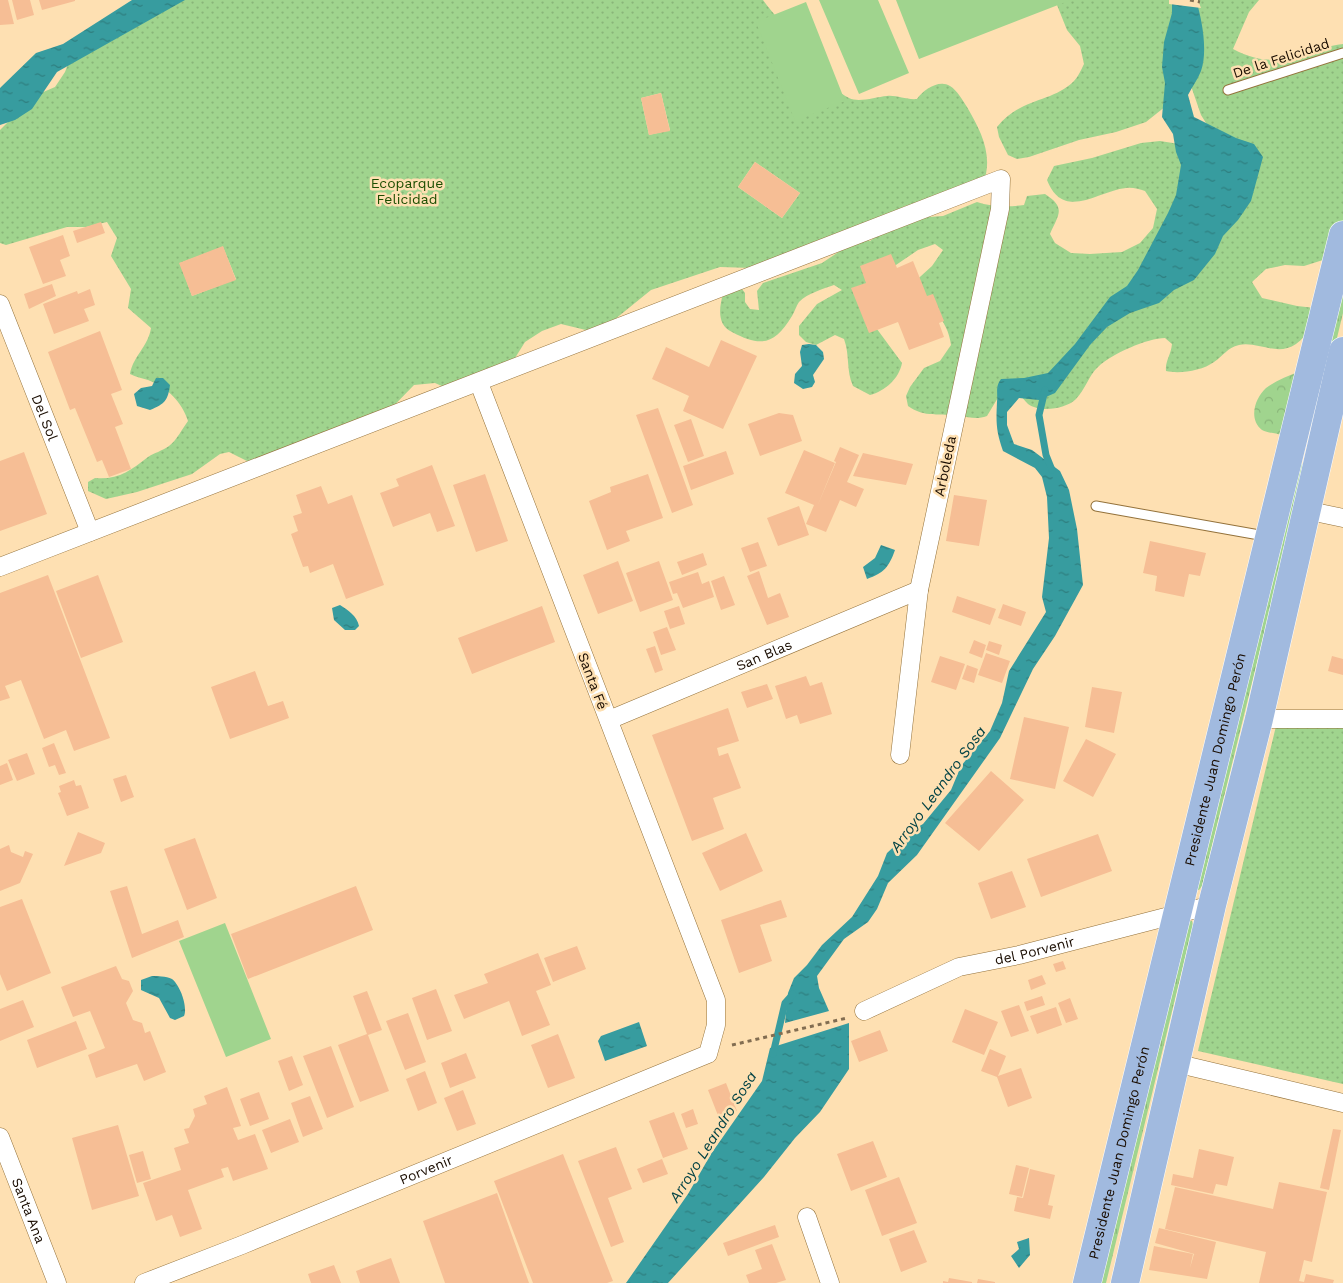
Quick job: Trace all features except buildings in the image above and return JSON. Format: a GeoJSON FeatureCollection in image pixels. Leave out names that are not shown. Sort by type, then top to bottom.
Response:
{"type":"FeatureCollection","features":[{"type":"Feature","properties":{"kind":"main road","name":"Presidente Juan Domingo Perón"},"geometry":{"type":"LineString","coordinates":[[1087,1283],[1343,236]]}},
{"type":"Feature","properties":{"kind":"main road"},"geometry":{"type":"LineString","coordinates":[[1125,1283],[1212,905],[1259,719],[1305,510],[1343,351]]}},
{"type":"Feature","properties":{"kind":"main road"},"geometry":{"type":"LineString","coordinates":[[1295,434],[1322,440]]}},
{"type":"Feature","properties":{"kind":"street","name":"Arboleda"},"geometry":{"type":"LineString","coordinates":[[479,383],[1001,179],[1000,210],[919,590],[900,755]]}},
{"type":"Feature","properties":{"kind":"street","name":"Del Sol"},"geometry":{"type":"LineString","coordinates":[[0,304],[90,532]]}},
{"type":"Feature","properties":{"kind":"street"},"geometry":{"type":"LineString","coordinates":[[0,567],[479,383]]}},
{"type":"Feature","properties":{"kind":"street","name":"Santa Fé"},"geometry":{"type":"LineString","coordinates":[[479,383],[716,1000],[716,1025],[708,1054]]}},
{"type":"Feature","properties":{"kind":"street"},"geometry":{"type":"LineString","coordinates":[[1305,510],[1343,518]]}},
{"type":"Feature","properties":{"kind":"street","name":"San Blas"},"geometry":{"type":"LineString","coordinates":[[608,720],[919,590]]}},
{"type":"Feature","properties":{"kind":"street"},"geometry":{"type":"LineString","coordinates":[[1259,719],[1343,719]]}},
{"type":"Feature","properties":{"kind":"street","name":"del Porvenir"},"geometry":{"type":"LineString","coordinates":[[864,1012],[960,967],[1019,955],[1212,905]]}},
{"type":"Feature","properties":{"kind":"street","name":"Porvenir"},"geometry":{"type":"LineString","coordinates":[[144,1283],[708,1054]]}},
{"type":"Feature","properties":{"kind":"street"},"geometry":{"type":"LineString","coordinates":[[1175,1062],[1343,1103]]}},
{"type":"Feature","properties":{"kind":"street","name":"Santa Ana"},"geometry":{"type":"LineString","coordinates":[[0,1137],[57,1283]]}},
{"type":"Feature","properties":{"kind":"street"},"geometry":{"type":"LineString","coordinates":[[807,1217],[830,1283]]}},
{"type":"Feature","properties":{"kind":"lane","name":"De la Felicidad"},"geometry":{"type":"LineString","coordinates":[[1228,90],[1343,53]]}},
{"type":"Feature","properties":{"kind":"lane"},"geometry":{"type":"LineString","coordinates":[[1096,506],[1270,537]]}},
{"type":"Feature","properties":{"kind":"path"},"geometry":{"type":"LineString","coordinates":[[1190,0],[1200,2]]}},
{"type":"Feature","properties":{"kind":"path"},"geometry":{"type":"LineString","coordinates":[[736,1043],[838,1021]]}},
{"type":"Feature","properties":{"kind":"green space","name":"Ecoparque Felicidad"},"geometry":{"type":"Polygon","coordinates":[[[181,0],[763,0],[807,50],[834,87],[849,98],[862,100],[891,96],[917,99],[932,86],[946,84],[953,88],[967,107],[981,135],[986,154],[986,174],[983,184],[936,201],[905,206],[885,217],[840,232],[822,243],[752,268],[720,267],[651,290],[609,324],[590,331],[561,324],[542,331],[525,342],[515,358],[444,387],[435,383],[414,385],[377,423],[255,465],[229,452],[220,454],[192,474],[137,492],[106,499],[88,491],[88,482],[95,478],[110,478],[123,474],[148,457],[169,446],[177,438],[188,421],[178,402],[167,391],[155,383],[130,374],[134,362],[147,341],[151,328],[128,308],[131,289],[111,256],[117,238],[107,222],[86,227],[67,227],[6,245],[0,243],[0,130],[34,96],[55,87],[65,72],[71,56],[181,0]],[[661,93],[641,98],[649,135],[670,130],[661,93]],[[755,162],[738,187],[782,218],[800,193],[755,162]],[[223,247],[180,263],[192,296],[236,279],[223,247]]]}},
{"type":"Feature","properties":{"kind":"green space"},"geometry":{"type":"Polygon","coordinates":[[[819,0],[878,0],[909,73],[859,94],[819,0]]]}},
{"type":"Feature","properties":{"kind":"green space"},"geometry":{"type":"Polygon","coordinates":[[[896,0],[1071,0],[919,59],[896,0]]]}},
{"type":"Feature","properties":{"kind":"green space"},"geometry":{"type":"Polygon","coordinates":[[[1055,0],[1259,0],[1249,12],[1233,49],[1249,56],[1276,60],[1343,44],[1343,232],[1323,260],[1304,266],[1285,265],[1266,269],[1252,282],[1262,298],[1315,308],[1304,337],[1289,348],[1282,349],[1246,344],[1235,346],[1209,365],[1197,370],[1177,372],[1166,371],[1166,364],[1172,344],[1165,338],[1158,339],[1130,348],[1104,362],[1095,370],[1076,399],[1060,407],[1046,409],[1033,407],[1018,392],[1002,391],[987,416],[980,418],[920,412],[908,406],[906,396],[910,387],[924,368],[940,361],[951,345],[946,327],[941,319],[930,305],[910,286],[932,266],[943,250],[935,244],[918,250],[893,267],[874,325],[902,363],[898,374],[891,384],[876,393],[870,395],[853,386],[849,375],[844,339],[835,335],[816,345],[806,342],[799,335],[799,326],[817,304],[842,290],[834,285],[807,296],[799,302],[786,325],[773,338],[760,341],[752,340],[727,329],[720,316],[723,294],[739,285],[745,293],[745,302],[750,309],[759,310],[757,291],[763,283],[822,263],[861,237],[870,241],[886,229],[915,218],[943,216],[977,202],[994,206],[1019,206],[1024,205],[1027,196],[1045,194],[1056,203],[1059,212],[1050,234],[1055,243],[1071,253],[1122,252],[1140,243],[1153,228],[1157,209],[1145,191],[1128,188],[1072,202],[1062,199],[1054,193],[1047,180],[1054,166],[1092,158],[1141,143],[1160,141],[1179,144],[1211,131],[1201,115],[1191,86],[1146,122],[1116,132],[1079,140],[1029,157],[1017,159],[1008,155],[999,137],[997,127],[1016,110],[1065,88],[1075,79],[1084,64],[1080,46],[1067,30],[1055,0]]]}},
{"type":"Feature","properties":{"kind":"green space"},"geometry":{"type":"Polygon","coordinates":[[[806,2],[845,101],[795,121],[756,22],[806,2]]]}},
{"type":"Feature","properties":{"kind":"green space"},"geometry":{"type":"Polygon","coordinates":[[[1343,280],[1343,313],[1317,421],[1310,424],[1343,280]]]}},
{"type":"Feature","properties":{"kind":"green space"},"geometry":{"type":"Polygon","coordinates":[[[1298,372],[1316,372],[1323,379],[1323,400],[1310,415],[1281,435],[1262,430],[1254,415],[1256,403],[1262,392],[1270,385],[1298,372]]]}},
{"type":"Feature","properties":{"kind":"green space"},"geometry":{"type":"Polygon","coordinates":[[[1301,462],[1305,467],[1202,886],[1199,890],[1196,889],[1301,462]]]}},
{"type":"Feature","properties":{"kind":"green space"},"geometry":{"type":"Polygon","coordinates":[[[1276,726],[1343,726],[1343,1084],[1198,1051],[1276,726]]]}},
{"type":"Feature","properties":{"kind":"green space"},"geometry":{"type":"Polygon","coordinates":[[[1188,921],[1192,921],[1193,925],[1106,1283],[1099,1283],[1188,921]]]}},
{"type":"Feature","properties":{"kind":"green space"},"geometry":{"type":"Polygon","coordinates":[[[225,923],[271,1039],[226,1057],[179,941],[225,923]]]}},
{"type":"Feature","properties":{"kind":"water"},"geometry":{"type":"Polygon","coordinates":[[[132,0],[185,0],[57,72],[32,109],[15,120],[0,125],[0,88],[36,53],[63,44],[132,0]]]}},
{"type":"Feature","properties":{"kind":"water"},"geometry":{"type":"Polygon","coordinates":[[[1172,0],[1196,0],[1202,26],[1203,63],[1200,74],[1188,95],[1194,117],[1236,138],[1254,144],[1263,157],[1251,201],[1238,220],[1223,236],[1215,254],[1194,280],[1174,290],[1159,303],[1130,313],[1107,327],[1090,345],[1055,393],[1039,400],[1019,398],[1007,412],[1007,425],[1014,444],[1032,450],[1060,471],[1069,490],[1077,529],[1083,585],[1055,636],[1033,669],[1000,738],[917,855],[888,883],[877,909],[868,922],[844,939],[817,976],[819,988],[829,1011],[785,1023],[788,993],[794,978],[807,965],[822,945],[852,917],[878,876],[887,853],[911,831],[923,824],[951,790],[961,766],[990,731],[1002,703],[1009,671],[1046,612],[1042,597],[1049,538],[1047,497],[1042,477],[1035,468],[1003,451],[997,427],[997,387],[1001,379],[1024,378],[1048,373],[1075,344],[1110,297],[1127,286],[1138,270],[1168,213],[1176,195],[1181,165],[1176,152],[1173,134],[1162,117],[1165,83],[1162,67],[1164,42],[1172,13],[1172,0]]]}},
{"type":"Feature","properties":{"kind":"water"},"geometry":{"type":"Polygon","coordinates":[[[802,345],[816,345],[823,352],[824,359],[813,375],[815,382],[812,387],[803,389],[794,383],[795,374],[802,366],[800,352],[802,345]]]}},
{"type":"Feature","properties":{"kind":"water"},"geometry":{"type":"Polygon","coordinates":[[[156,378],[163,378],[170,385],[165,401],[150,410],[137,406],[134,394],[141,388],[152,386],[156,378]]]}},
{"type":"Feature","properties":{"kind":"water"},"geometry":{"type":"Polygon","coordinates":[[[881,545],[895,550],[893,556],[882,572],[867,579],[863,567],[875,558],[881,545]]]}},
{"type":"Feature","properties":{"kind":"water"},"geometry":{"type":"Polygon","coordinates":[[[340,605],[356,619],[359,626],[355,630],[345,630],[334,620],[332,608],[340,605]]]}},
{"type":"Feature","properties":{"kind":"water"},"geometry":{"type":"Polygon","coordinates":[[[152,976],[167,977],[175,982],[184,1002],[184,1016],[175,1020],[170,1018],[159,998],[141,990],[141,980],[152,976]]]}},
{"type":"Feature","properties":{"kind":"water"},"geometry":{"type":"Polygon","coordinates":[[[639,1022],[647,1046],[605,1061],[598,1041],[601,1036],[639,1022]]]}},
{"type":"Feature","properties":{"kind":"water"},"geometry":{"type":"Polygon","coordinates":[[[849,1023],[849,1069],[820,1112],[668,1283],[626,1283],[688,1194],[711,1154],[762,1081],[770,1048],[849,1023]]]}},
{"type":"Feature","properties":{"kind":"water"},"geometry":{"type":"Polygon","coordinates":[[[1029,1238],[1030,1255],[1019,1268],[1011,1256],[1019,1249],[1017,1242],[1029,1238]]]}},
{"type":"Feature","properties":{"kind":"pier"},"geometry":{"type":"Polygon","coordinates":[[[1169,0],[1198,0],[1201,8],[1169,4],[1169,0]]]}},
{"type":"Feature","properties":{"kind":"waterway","name":"Arroyo Leandro Sosa"},"geometry":{"type":"LineString","coordinates":[[1045,390],[1039,415],[1046,455],[1052,470]]}},
{"type":"Feature","properties":{"kind":"waterway","name":"Arroyo Leandro Sosa"},"geometry":{"type":"LineString","coordinates":[[773,1054],[785,1003],[793,994]]}}]}
